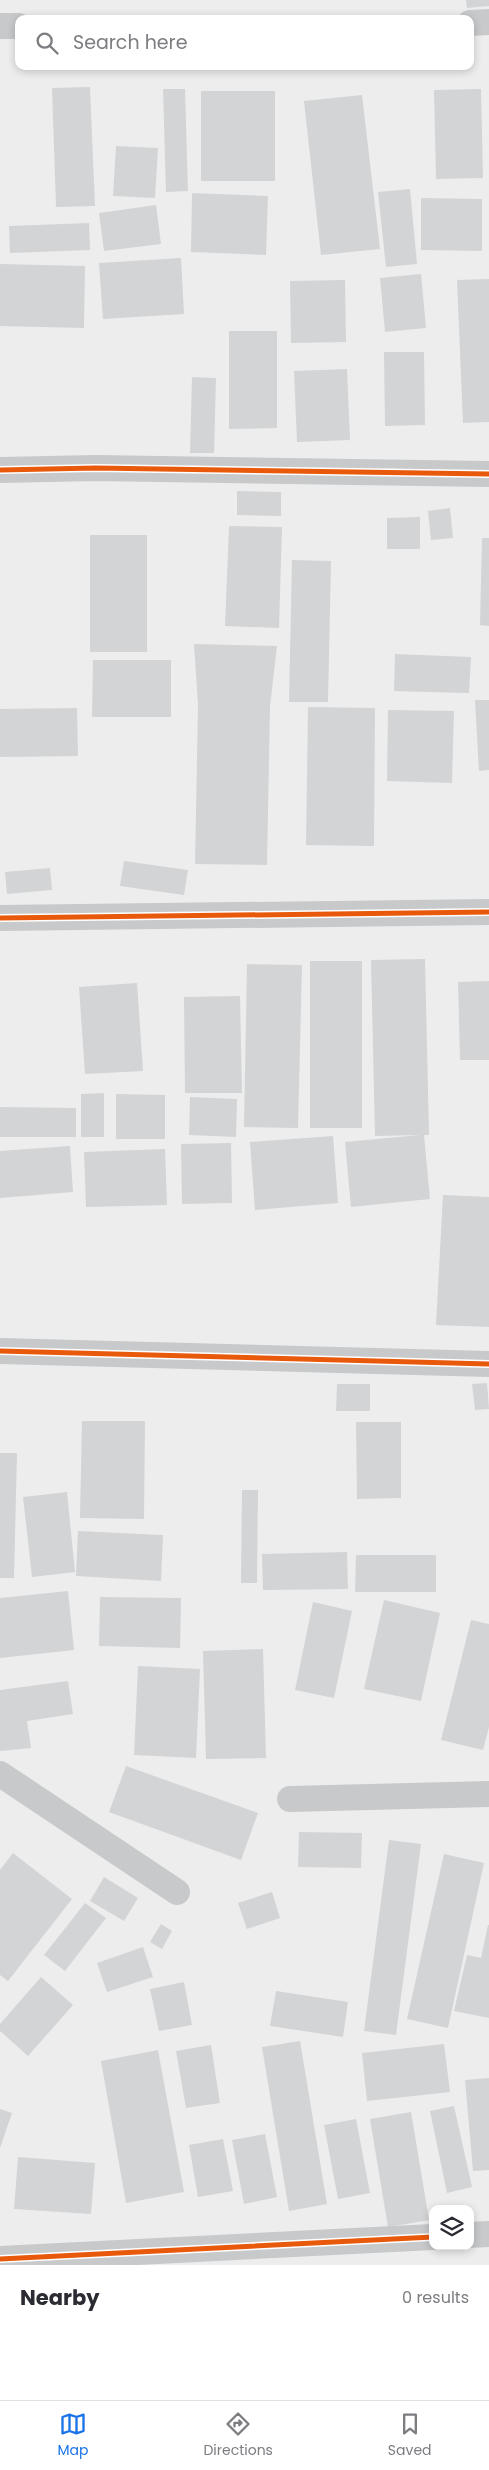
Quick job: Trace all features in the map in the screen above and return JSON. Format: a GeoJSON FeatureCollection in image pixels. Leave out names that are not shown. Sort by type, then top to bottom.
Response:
{"type":"FeatureCollection","features":[{"type":"Feature","properties":{"kind":"street"},"geometry":{"type":"LineString","coordinates":[[474,23],[489,22]]}},
{"type":"Feature","properties":{"kind":"street"},"geometry":{"type":"LineString","coordinates":[[0,26],[15,26]]}},
{"type":"Feature","properties":{"kind":"street"},"geometry":{"type":"LineString","coordinates":[[0,470],[96,468],[489,474]]}},
{"type":"Feature","properties":{"kind":"street"},"geometry":{"type":"LineString","coordinates":[[0,918],[489,912]]}},
{"type":"Feature","properties":{"kind":"street"},"geometry":{"type":"LineString","coordinates":[[0,1351],[489,1364]]}},
{"type":"Feature","properties":{"kind":"street"},"geometry":{"type":"LineString","coordinates":[[0,1774],[177,1892]]}},
{"type":"Feature","properties":{"kind":"street"},"geometry":{"type":"LineString","coordinates":[[290,1799],[489,1794]]}},
{"type":"Feature","properties":{"kind":"street"},"geometry":{"type":"LineString","coordinates":[[474,2235],[489,2234]]}},
{"type":"Feature","properties":{"kind":"street"},"geometry":{"type":"LineString","coordinates":[[0,2259],[429,2237]]}},
{"type":"Feature","properties":{"kind":"building"},"geometry":{"type":"Polygon","coordinates":[[[466,0],[489,0],[489,6],[467,8],[466,0]]]}},
{"type":"Feature","properties":{"kind":"building"},"geometry":{"type":"Polygon","coordinates":[[[90,87],[95,206],[56,207],[52,88],[90,87]]]}},
{"type":"Feature","properties":{"kind":"building"},"geometry":{"type":"Polygon","coordinates":[[[163,89],[185,89],[188,191],[166,192],[163,89]]]}},
{"type":"Feature","properties":{"kind":"building"},"geometry":{"type":"Polygon","coordinates":[[[481,89],[483,178],[436,179],[434,90],[481,89]]]}},
{"type":"Feature","properties":{"kind":"building"},"geometry":{"type":"Polygon","coordinates":[[[201,91],[275,91],[275,181],[201,181],[201,91]]]}},
{"type":"Feature","properties":{"kind":"building"},"geometry":{"type":"Polygon","coordinates":[[[362,95],[380,249],[321,255],[304,101],[362,95]]]}},
{"type":"Feature","properties":{"kind":"building"},"geometry":{"type":"Polygon","coordinates":[[[116,146],[158,148],[155,198],[113,196],[116,146]]]}},
{"type":"Feature","properties":{"kind":"building"},"geometry":{"type":"Polygon","coordinates":[[[410,189],[417,264],[386,267],[378,192],[410,189]]]}},
{"type":"Feature","properties":{"kind":"building"},"geometry":{"type":"Polygon","coordinates":[[[192,193],[268,196],[266,255],[191,252],[192,193]]]}},
{"type":"Feature","properties":{"kind":"building"},"geometry":{"type":"Polygon","coordinates":[[[421,198],[482,199],[482,251],[421,250],[421,198]]]}},
{"type":"Feature","properties":{"kind":"building"},"geometry":{"type":"Polygon","coordinates":[[[156,205],[161,244],[104,251],[99,213],[156,205]]]}},
{"type":"Feature","properties":{"kind":"building"},"geometry":{"type":"Polygon","coordinates":[[[89,223],[90,250],[10,253],[9,226],[89,223]]]}},
{"type":"Feature","properties":{"kind":"building"},"geometry":{"type":"Polygon","coordinates":[[[181,258],[184,314],[103,319],[99,263],[181,258]]]}},
{"type":"Feature","properties":{"kind":"building"},"geometry":{"type":"Polygon","coordinates":[[[0,264],[85,266],[84,328],[0,326],[0,264]]]}},
{"type":"Feature","properties":{"kind":"building"},"geometry":{"type":"Polygon","coordinates":[[[421,274],[426,328],[385,332],[380,278],[421,274]]]}},
{"type":"Feature","properties":{"kind":"building"},"geometry":{"type":"Polygon","coordinates":[[[489,279],[489,422],[463,423],[457,280],[489,279]]]}},
{"type":"Feature","properties":{"kind":"building"},"geometry":{"type":"Polygon","coordinates":[[[345,280],[346,342],[291,343],[290,281],[345,280]]]}},
{"type":"Feature","properties":{"kind":"building"},"geometry":{"type":"Polygon","coordinates":[[[229,331],[277,331],[277,428],[229,429],[229,331]]]}},
{"type":"Feature","properties":{"kind":"building"},"geometry":{"type":"Polygon","coordinates":[[[384,352],[424,352],[425,425],[385,426],[384,352]]]}},
{"type":"Feature","properties":{"kind":"building"},"geometry":{"type":"Polygon","coordinates":[[[347,369],[350,440],[297,442],[294,371],[347,369]]]}},
{"type":"Feature","properties":{"kind":"building"},"geometry":{"type":"Polygon","coordinates":[[[192,377],[216,378],[214,453],[190,453],[192,377]]]}},
{"type":"Feature","properties":{"kind":"building"},"geometry":{"type":"Polygon","coordinates":[[[237,491],[281,492],[281,516],[237,515],[237,491]]]}},
{"type":"Feature","properties":{"kind":"building"},"geometry":{"type":"Polygon","coordinates":[[[450,508],[453,538],[431,540],[428,511],[450,508]]]}},
{"type":"Feature","properties":{"kind":"building"},"geometry":{"type":"Polygon","coordinates":[[[420,517],[420,549],[387,549],[387,518],[420,517]]]}},
{"type":"Feature","properties":{"kind":"building"},"geometry":{"type":"Polygon","coordinates":[[[229,526],[282,527],[279,628],[225,626],[229,526]]]}},
{"type":"Feature","properties":{"kind":"building"},"geometry":{"type":"Polygon","coordinates":[[[90,535],[147,535],[147,652],[90,652],[90,535]]]}},
{"type":"Feature","properties":{"kind":"building"},"geometry":{"type":"Polygon","coordinates":[[[482,538],[489,538],[489,626],[480,625],[482,538]]]}},
{"type":"Feature","properties":{"kind":"building"},"geometry":{"type":"Polygon","coordinates":[[[292,560],[331,561],[328,702],[289,702],[292,560]]]}},
{"type":"Feature","properties":{"kind":"building"},"geometry":{"type":"Polygon","coordinates":[[[194,644],[277,646],[270,706],[267,865],[195,864],[198,704],[194,644]]]}},
{"type":"Feature","properties":{"kind":"building"},"geometry":{"type":"Polygon","coordinates":[[[395,654],[471,657],[469,693],[394,691],[395,654]]]}},
{"type":"Feature","properties":{"kind":"building"},"geometry":{"type":"Polygon","coordinates":[[[93,660],[171,660],[171,717],[92,717],[93,660]]]}},
{"type":"Feature","properties":{"kind":"building"},"geometry":{"type":"Polygon","coordinates":[[[475,700],[489,700],[489,770],[479,771],[475,700]]]}},
{"type":"Feature","properties":{"kind":"building"},"geometry":{"type":"Polygon","coordinates":[[[308,707],[375,708],[374,846],[306,845],[308,707]]]}},
{"type":"Feature","properties":{"kind":"building"},"geometry":{"type":"Polygon","coordinates":[[[77,708],[78,756],[0,757],[0,709],[77,708]]]}},
{"type":"Feature","properties":{"kind":"building"},"geometry":{"type":"Polygon","coordinates":[[[388,710],[454,711],[452,783],[387,781],[388,710]]]}},
{"type":"Feature","properties":{"kind":"building"},"geometry":{"type":"Polygon","coordinates":[[[124,861],[188,870],[184,895],[120,886],[124,861]]]}},
{"type":"Feature","properties":{"kind":"building"},"geometry":{"type":"Polygon","coordinates":[[[50,868],[52,890],[7,894],[5,872],[50,868]]]}},
{"type":"Feature","properties":{"kind":"building"},"geometry":{"type":"Polygon","coordinates":[[[425,959],[429,1135],[424,1135],[430,1199],[351,1207],[345,1142],[420,1135],[375,1136],[371,960],[425,959]]]}},
{"type":"Feature","properties":{"kind":"building"},"geometry":{"type":"Polygon","coordinates":[[[310,961],[362,961],[362,1128],[310,1128],[310,961]]]}},
{"type":"Feature","properties":{"kind":"building"},"geometry":{"type":"Polygon","coordinates":[[[247,964],[302,965],[298,1128],[244,1127],[247,964]]]}},
{"type":"Feature","properties":{"kind":"building"},"geometry":{"type":"Polygon","coordinates":[[[489,981],[489,1060],[460,1060],[458,982],[489,981]]]}},
{"type":"Feature","properties":{"kind":"building"},"geometry":{"type":"Polygon","coordinates":[[[137,983],[143,1071],[85,1074],[79,987],[137,983]]]}},
{"type":"Feature","properties":{"kind":"building"},"geometry":{"type":"Polygon","coordinates":[[[240,996],[242,1093],[185,1093],[184,997],[240,996]]]}},
{"type":"Feature","properties":{"kind":"building"},"geometry":{"type":"Polygon","coordinates":[[[104,1093],[104,1137],[81,1137],[81,1094],[104,1093]]]}},
{"type":"Feature","properties":{"kind":"building"},"geometry":{"type":"Polygon","coordinates":[[[116,1094],[165,1095],[165,1139],[116,1139],[116,1094]]]}},
{"type":"Feature","properties":{"kind":"building"},"geometry":{"type":"Polygon","coordinates":[[[190,1097],[237,1099],[236,1137],[189,1135],[190,1097]]]}},
{"type":"Feature","properties":{"kind":"building"},"geometry":{"type":"Polygon","coordinates":[[[0,1107],[76,1108],[76,1137],[0,1137],[0,1107]]]}},
{"type":"Feature","properties":{"kind":"building"},"geometry":{"type":"Polygon","coordinates":[[[333,1136],[338,1203],[255,1210],[250,1142],[333,1136]]]}},
{"type":"Feature","properties":{"kind":"building"},"geometry":{"type":"Polygon","coordinates":[[[231,1143],[232,1203],[182,1204],[181,1144],[231,1143]]]}},
{"type":"Feature","properties":{"kind":"building"},"geometry":{"type":"Polygon","coordinates":[[[70,1146],[73,1192],[0,1198],[0,1151],[70,1146]]]}},
{"type":"Feature","properties":{"kind":"building"},"geometry":{"type":"Polygon","coordinates":[[[165,1149],[167,1205],[86,1207],[84,1152],[165,1149]]]}},
{"type":"Feature","properties":{"kind":"building"},"geometry":{"type":"Polygon","coordinates":[[[443,1195],[489,1197],[489,1327],[436,1325],[443,1195]]]}},
{"type":"Feature","properties":{"kind":"building"},"geometry":{"type":"Polygon","coordinates":[[[487,1383],[489,1409],[475,1410],[472,1384],[487,1383]]]}},
{"type":"Feature","properties":{"kind":"building"},"geometry":{"type":"Polygon","coordinates":[[[337,1384],[370,1384],[370,1411],[336,1411],[337,1384]]]}},
{"type":"Feature","properties":{"kind":"building"},"geometry":{"type":"Polygon","coordinates":[[[82,1421],[145,1421],[144,1519],[80,1518],[82,1421]]]}},
{"type":"Feature","properties":{"kind":"building"},"geometry":{"type":"Polygon","coordinates":[[[356,1422],[401,1422],[401,1498],[357,1499],[356,1422]]]}},
{"type":"Feature","properties":{"kind":"building"},"geometry":{"type":"Polygon","coordinates":[[[0,1453],[17,1453],[14,1578],[0,1578],[0,1453]]]}},
{"type":"Feature","properties":{"kind":"building"},"geometry":{"type":"Polygon","coordinates":[[[242,1490],[258,1490],[257,1583],[241,1583],[242,1490]]]}},
{"type":"Feature","properties":{"kind":"building"},"geometry":{"type":"Polygon","coordinates":[[[67,1492],[75,1572],[32,1577],[23,1497],[67,1492]]]}},
{"type":"Feature","properties":{"kind":"building"},"geometry":{"type":"Polygon","coordinates":[[[78,1531],[163,1535],[161,1581],[76,1576],[78,1531]]]}},
{"type":"Feature","properties":{"kind":"building"},"geometry":{"type":"Polygon","coordinates":[[[347,1552],[348,1589],[263,1590],[262,1554],[347,1552]]]}},
{"type":"Feature","properties":{"kind":"building"},"geometry":{"type":"Polygon","coordinates":[[[356,1555],[436,1555],[436,1592],[355,1592],[356,1555]]]}},
{"type":"Feature","properties":{"kind":"building"},"geometry":{"type":"Polygon","coordinates":[[[68,1591],[74,1650],[0,1658],[0,1598],[68,1591]]]}},
{"type":"Feature","properties":{"kind":"building"},"geometry":{"type":"Polygon","coordinates":[[[100,1597],[181,1598],[180,1648],[99,1646],[100,1597]]]}},
{"type":"Feature","properties":{"kind":"building"},"geometry":{"type":"Polygon","coordinates":[[[384,1600],[440,1613],[421,1701],[364,1689],[384,1600]]]}},
{"type":"Feature","properties":{"kind":"building"},"geometry":{"type":"Polygon","coordinates":[[[313,1602],[352,1611],[334,1698],[295,1690],[313,1602]]]}},
{"type":"Feature","properties":{"kind":"building"},"geometry":{"type":"Polygon","coordinates":[[[471,1620],[489,1624],[489,1727],[483,1750],[441,1740],[471,1620]]]}},
{"type":"Feature","properties":{"kind":"building"},"geometry":{"type":"Polygon","coordinates":[[[263,1649],[266,1758],[206,1759],[203,1651],[263,1649]]]}},
{"type":"Feature","properties":{"kind":"building"},"geometry":{"type":"Polygon","coordinates":[[[138,1666],[200,1669],[196,1758],[134,1755],[138,1666]]]}},
{"type":"Feature","properties":{"kind":"building"},"geometry":{"type":"Polygon","coordinates":[[[68,1681],[73,1714],[27,1721],[31,1748],[0,1751],[0,1690],[68,1681]]]}},
{"type":"Feature","properties":{"kind":"building"},"geometry":{"type":"Polygon","coordinates":[[[126,1766],[258,1813],[241,1860],[109,1812],[126,1766]]]}},
{"type":"Feature","properties":{"kind":"building"},"geometry":{"type":"Polygon","coordinates":[[[299,1832],[362,1833],[361,1868],[298,1867],[299,1832]]]}},
{"type":"Feature","properties":{"kind":"building"},"geometry":{"type":"Polygon","coordinates":[[[389,1840],[421,1844],[396,2035],[364,2031],[389,1840]]]}},
{"type":"Feature","properties":{"kind":"building"},"geometry":{"type":"Polygon","coordinates":[[[13,1853],[72,1899],[8,1981],[0,1975],[0,1870],[13,1853]]]}},
{"type":"Feature","properties":{"kind":"building"},"geometry":{"type":"Polygon","coordinates":[[[444,1854],[484,1863],[448,2028],[407,2019],[444,1854]]]}},
{"type":"Feature","properties":{"kind":"building"},"geometry":{"type":"Polygon","coordinates":[[[104,1877],[138,1898],[124,1921],[90,1901],[104,1877]]]}},
{"type":"Feature","properties":{"kind":"building"},"geometry":{"type":"Polygon","coordinates":[[[272,1892],[280,1918],[247,1929],[238,1903],[272,1892]]]}},
{"type":"Feature","properties":{"kind":"building"},"geometry":{"type":"Polygon","coordinates":[[[85,1903],[106,1918],[65,1971],[44,1955],[85,1903]]]}},
{"type":"Feature","properties":{"kind":"building"},"geometry":{"type":"Polygon","coordinates":[[[161,1924],[172,1931],[162,1949],[150,1942],[161,1924]]]}},
{"type":"Feature","properties":{"kind":"building"},"geometry":{"type":"Polygon","coordinates":[[[488,1925],[489,2018],[454,2011],[467,1955],[481,1958],[488,1925]]]}},
{"type":"Feature","properties":{"kind":"building"},"geometry":{"type":"Polygon","coordinates":[[[143,1947],[153,1977],[107,1992],[97,1963],[143,1947]]]}},
{"type":"Feature","properties":{"kind":"building"},"geometry":{"type":"Polygon","coordinates":[[[41,1977],[73,2005],[28,2056],[0,2031],[0,2024],[41,1977]]]}},
{"type":"Feature","properties":{"kind":"building"},"geometry":{"type":"Polygon","coordinates":[[[184,1982],[192,2025],[159,2031],[150,1989],[184,1982]]]}},
{"type":"Feature","properties":{"kind":"building"},"geometry":{"type":"Polygon","coordinates":[[[276,1991],[348,2002],[343,2037],[270,2026],[276,1991]]]}},
{"type":"Feature","properties":{"kind":"building"},"geometry":{"type":"Polygon","coordinates":[[[300,2041],[327,2204],[289,2211],[262,2047],[300,2041]]]}},
{"type":"Feature","properties":{"kind":"building"},"geometry":{"type":"Polygon","coordinates":[[[444,2044],[450,2092],[367,2101],[362,2053],[444,2044]]]}},
{"type":"Feature","properties":{"kind":"building"},"geometry":{"type":"Polygon","coordinates":[[[211,2045],[220,2103],[186,2108],[176,2051],[211,2045]]]}},
{"type":"Feature","properties":{"kind":"building"},"geometry":{"type":"Polygon","coordinates":[[[158,2050],[184,2192],[126,2203],[101,2061],[158,2050]]]}},
{"type":"Feature","properties":{"kind":"building"},"geometry":{"type":"Polygon","coordinates":[[[489,2078],[489,2170],[473,2171],[465,2080],[489,2078]]]}},
{"type":"Feature","properties":{"kind":"building"},"geometry":{"type":"Polygon","coordinates":[[[454,2106],[472,2187],[447,2193],[430,2111],[454,2106]]]}},
{"type":"Feature","properties":{"kind":"building"},"geometry":{"type":"Polygon","coordinates":[[[0,2109],[12,2113],[0,2148],[0,2109]]]}},
{"type":"Feature","properties":{"kind":"building"},"geometry":{"type":"Polygon","coordinates":[[[411,2112],[429,2220],[388,2227],[370,2119],[411,2112]]]}},
{"type":"Feature","properties":{"kind":"building"},"geometry":{"type":"Polygon","coordinates":[[[356,2119],[370,2193],[338,2199],[324,2125],[356,2119]]]}},
{"type":"Feature","properties":{"kind":"building"},"geometry":{"type":"Polygon","coordinates":[[[265,2134],[277,2197],[244,2204],[232,2140],[265,2134]]]}},
{"type":"Feature","properties":{"kind":"building"},"geometry":{"type":"Polygon","coordinates":[[[223,2139],[233,2191],[198,2197],[189,2145],[223,2139]]]}},
{"type":"Feature","properties":{"kind":"building"},"geometry":{"type":"Polygon","coordinates":[[[18,2157],[95,2163],[91,2214],[14,2209],[18,2157]]]}},
{"type":"Feature","properties":{"kind":"cycle path"},"geometry":{"type":"LineString","coordinates":[[0,470],[96,468],[489,474]]}},
{"type":"Feature","properties":{"kind":"cycle path"},"geometry":{"type":"LineString","coordinates":[[0,918],[489,912]]}},
{"type":"Feature","properties":{"kind":"cycle path"},"geometry":{"type":"LineString","coordinates":[[0,1351],[489,1364]]}},
{"type":"Feature","properties":{"kind":"cycle path"},"geometry":{"type":"LineString","coordinates":[[0,2259],[429,2237]]}}]}
